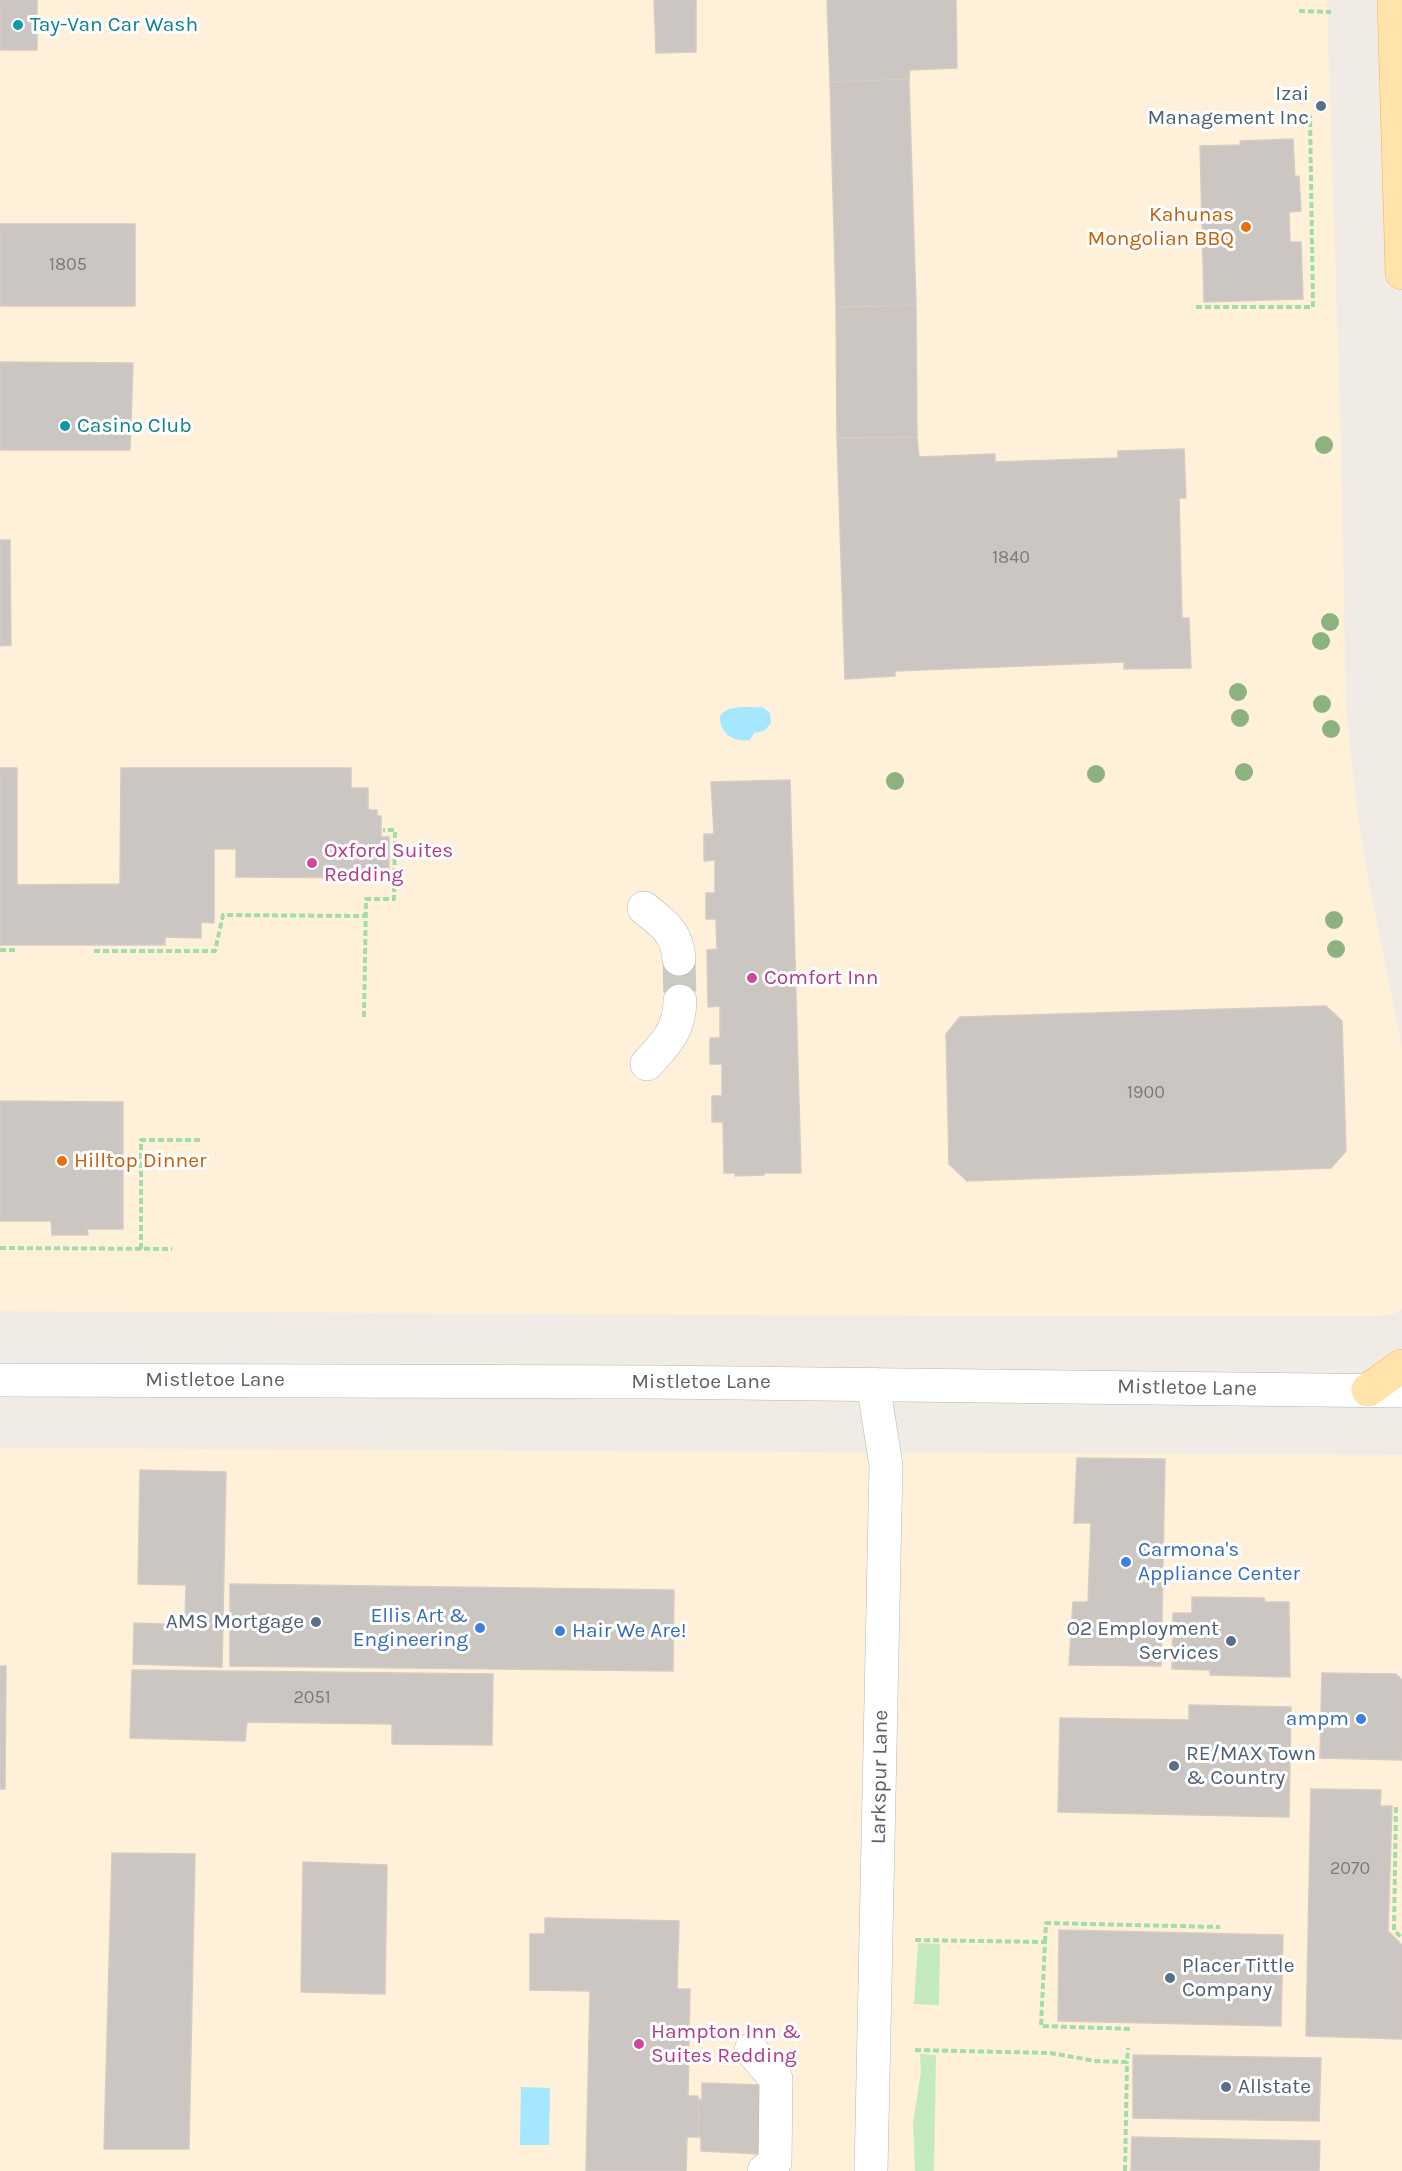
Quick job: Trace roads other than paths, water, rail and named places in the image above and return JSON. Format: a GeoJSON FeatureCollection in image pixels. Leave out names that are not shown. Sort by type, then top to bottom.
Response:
{"type":"FeatureCollection","features":[{"type":"Feature","properties":{"kind":"main road"},"geometry":{"type":"LineString","coordinates":[[1394,0],[1402,273]]}},
{"type":"Feature","properties":{"kind":"main road"},"geometry":{"type":"LineString","coordinates":[[1368,1390],[1402,1366]]}},
{"type":"Feature","properties":{"kind":"street"},"geometry":{"type":"LineString","coordinates":[[644,908],[670,930],[676,942],[679,959]]}},
{"type":"Feature","properties":{"kind":"street"},"geometry":{"type":"LineString","coordinates":[[647,1064],[672,1035],[680,1018],[680,1002]]}},
{"type":"Feature","properties":{"kind":"street","name":"Mistletoe Lane"},"geometry":{"type":"LineString","coordinates":[[0,1380],[873,1384],[1402,1391]]}},
{"type":"Feature","properties":{"kind":"street","name":"Larkspur Lane"},"geometry":{"type":"LineString","coordinates":[[871,2171],[886,1465],[873,1384]]}},
{"type":"Feature","properties":{"kind":"street"},"geometry":{"type":"LineString","coordinates":[[751,2050],[776,2079],[775,2162],[764,2171]]}},
{"type":"Feature","properties":{"kind":"water"},"geometry":{"type":"Polygon","coordinates":[[[739,707],[762,707],[770,713],[771,723],[764,731],[754,733],[750,740],[733,738],[722,727],[720,716],[728,710],[739,707]]]}},
{"type":"Feature","properties":{"kind":"water"},"geometry":{"type":"Polygon","coordinates":[[[521,2087],[550,2088],[549,2145],[520,2145],[521,2087]]]}},
{"type":"Feature","properties":{"kind":"tunnel"},"geometry":{"type":"LineString","coordinates":[[679,959],[680,1001]]}},
{"type":"Feature","properties":{"kind":"place","name":"Tay-Van Car Wash"},"geometry":{"type":"Point","coordinates":[18,25]}},
{"type":"Feature","properties":{"kind":"place","name":"Izai Management Inc"},"geometry":{"type":"Point","coordinates":[1321,106]}},
{"type":"Feature","properties":{"kind":"place","name":"Kahunas Mongolian BBQ"},"geometry":{"type":"Point","coordinates":[1246,227]}},
{"type":"Feature","properties":{"kind":"place","name":"Casino Club"},"geometry":{"type":"Point","coordinates":[65,426]}},
{"type":"Feature","properties":{"kind":"place","name":"Oxford Suites Redding"},"geometry":{"type":"Point","coordinates":[312,863]}},
{"type":"Feature","properties":{"kind":"place","name":"Comfort Inn"},"geometry":{"type":"Point","coordinates":[752,978]}},
{"type":"Feature","properties":{"kind":"place","name":"Hilltop Dinner"},"geometry":{"type":"Point","coordinates":[62,1161]}},
{"type":"Feature","properties":{"kind":"place","name":"Carmona's Appliance Center"},"geometry":{"type":"Point","coordinates":[1126,1562]}},
{"type":"Feature","properties":{"kind":"place","name":"AMS Mortgage"},"geometry":{"type":"Point","coordinates":[316,1622]}},
{"type":"Feature","properties":{"kind":"place","name":"Ellis Art & Engineering"},"geometry":{"type":"Point","coordinates":[480,1628]}},
{"type":"Feature","properties":{"kind":"place","name":"Hair We Are!"},"geometry":{"type":"Point","coordinates":[560,1631]}},
{"type":"Feature","properties":{"kind":"place","name":"O2 Employment Services"},"geometry":{"type":"Point","coordinates":[1231,1641]}},
{"type":"Feature","properties":{"kind":"place","name":"ampm"},"geometry":{"type":"Point","coordinates":[1361,1719]}},
{"type":"Feature","properties":{"kind":"place","name":"RE/MAX Town & Country"},"geometry":{"type":"Point","coordinates":[1174,1766]}},
{"type":"Feature","properties":{"kind":"place","name":"Placer Tittle Company"},"geometry":{"type":"Point","coordinates":[1170,1978]}},
{"type":"Feature","properties":{"kind":"place","name":"Hampton Inn & Suites Redding"},"geometry":{"type":"Point","coordinates":[639,2044]}},
{"type":"Feature","properties":{"kind":"place","name":"Allstate"},"geometry":{"type":"Point","coordinates":[1226,2087]}}]}
